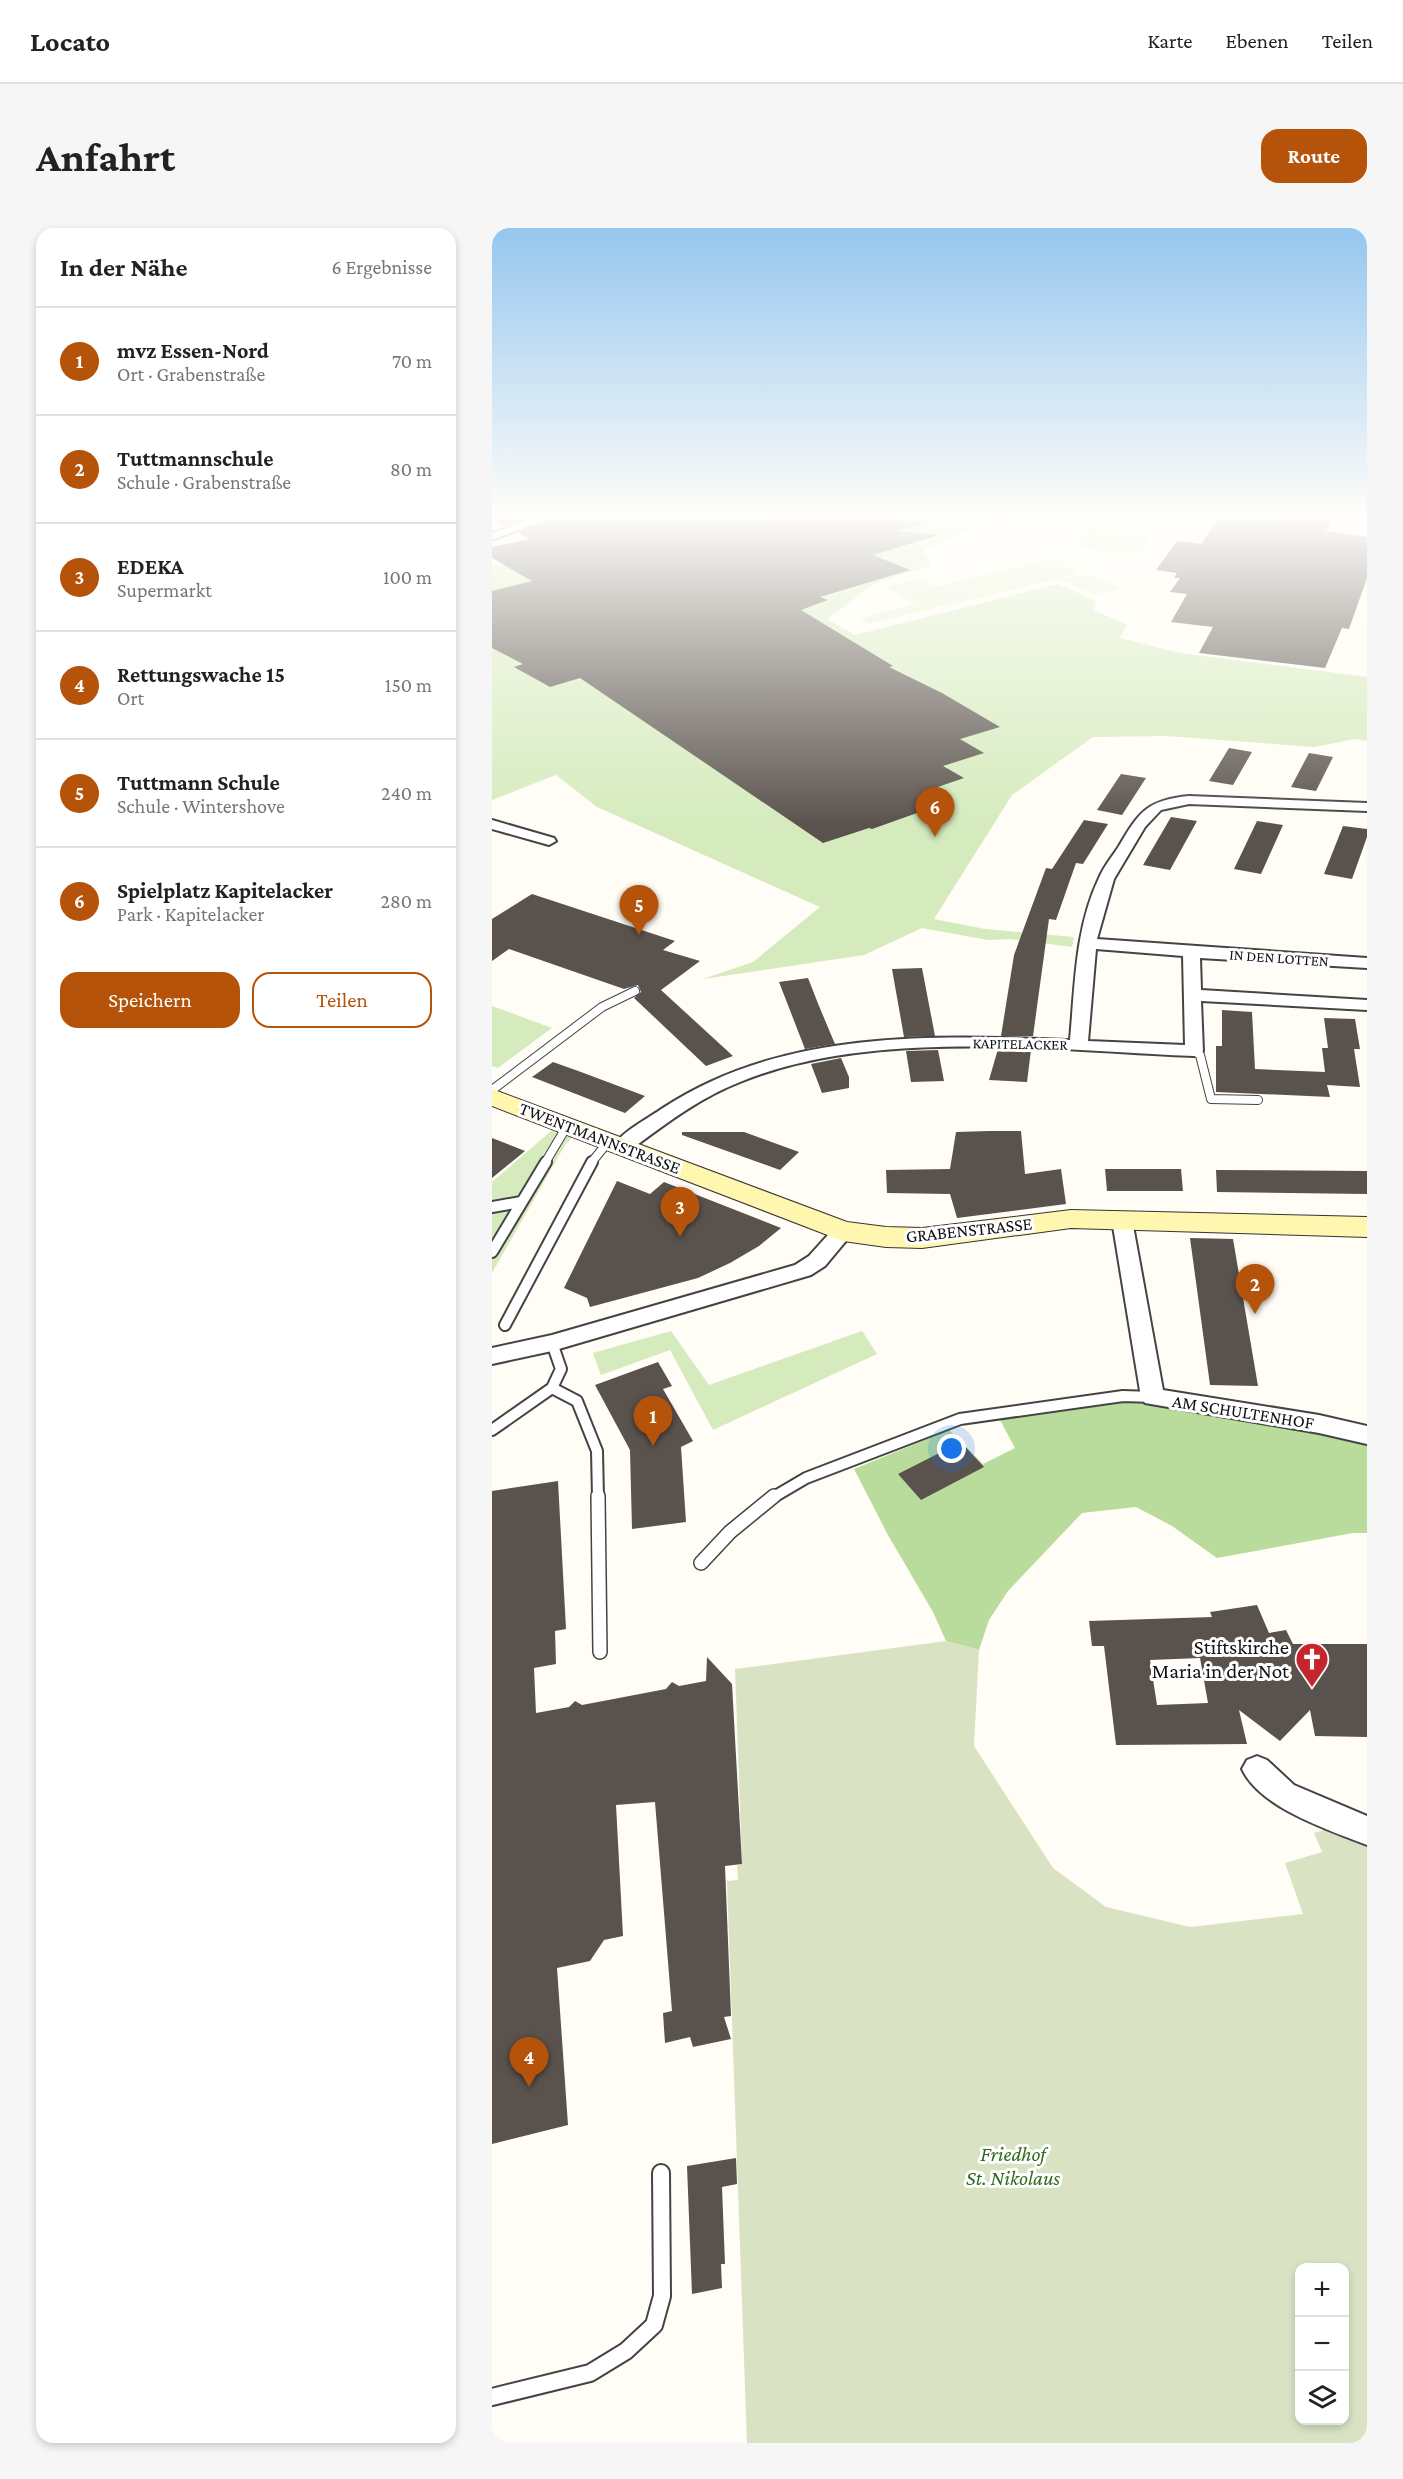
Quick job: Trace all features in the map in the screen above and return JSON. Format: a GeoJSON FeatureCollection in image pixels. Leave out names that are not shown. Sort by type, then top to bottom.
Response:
{"type":"FeatureCollection","features":[{"type":"Feature","properties":{"kind":"street","name":"KAPITELACKER"},"geometry":{"type":"LineString","coordinates":[[615,1145],[700,1094],[736,1076],[780,1062],[821,1054],[903,1045],[950,1043],[1079,1046],[1087,943],[1096,906],[1107,878],[1138,826],[1156,805],[1168,801],[1189,800],[1367,807]]}},
{"type":"Feature","properties":{"kind":"street"},"geometry":{"type":"LineString","coordinates":[[492,824],[549,841]]}},
{"type":"Feature","properties":{"kind":"street","name":"IN DEN LOTTEN"},"geometry":{"type":"LineString","coordinates":[[1087,943],[1367,963]]}},
{"type":"Feature","properties":{"kind":"street"},"geometry":{"type":"LineString","coordinates":[[1079,1046],[1194,1050],[1191,952]]}},
{"type":"Feature","properties":{"kind":"street"},"geometry":{"type":"LineString","coordinates":[[1192,995],[1367,1005]]}},
{"type":"Feature","properties":{"kind":"street","name":"TWENTMANNSTRASSE"},"geometry":{"type":"LineString","coordinates":[[492,1096],[843,1231]]}},
{"type":"Feature","properties":{"kind":"street","name":"GRABENSTRASSE"},"geometry":{"type":"LineString","coordinates":[[843,1231],[886,1237],[922,1238],[1071,1219],[1367,1227]]}},
{"type":"Feature","properties":{"kind":"street","name":"AM SCHULTENHOF"},"geometry":{"type":"LineString","coordinates":[[1122,1220],[1154,1397],[1318,1424],[1367,1435]]}},
{"type":"Feature","properties":{"kind":"street"},"geometry":{"type":"LineString","coordinates":[[492,1356],[552,1343],[803,1270],[817,1261],[843,1231]]}},
{"type":"Feature","properties":{"kind":"street"},"geometry":{"type":"LineString","coordinates":[[1257,1769],[1284,1795],[1367,1831]]}},
{"type":"Feature","properties":{"kind":"lane"},"geometry":{"type":"LineString","coordinates":[[492,1090],[602,1008],[635,991]]}},
{"type":"Feature","properties":{"kind":"lane"},"geometry":{"type":"LineString","coordinates":[[1194,1050],[1200,1056],[1211,1099],[1258,1100]]}},
{"type":"Feature","properties":{"kind":"lane"},"geometry":{"type":"LineString","coordinates":[[492,1252],[567,1126]]}},
{"type":"Feature","properties":{"kind":"lane"},"geometry":{"type":"LineString","coordinates":[[505,1324],[594,1158],[615,1145]]}},
{"type":"Feature","properties":{"kind":"lane"},"geometry":{"type":"LineString","coordinates":[[492,1207],[521,1202]]}},
{"type":"Feature","properties":{"kind":"lane"},"geometry":{"type":"LineString","coordinates":[[492,1430],[552,1388],[561,1369],[552,1343]]}},
{"type":"Feature","properties":{"kind":"lane"},"geometry":{"type":"LineString","coordinates":[[552,1388],[577,1401],[597,1451],[600,1652]]}},
{"type":"Feature","properties":{"kind":"lane"},"geometry":{"type":"LineString","coordinates":[[700,1563],[730,1532],[771,1498],[806,1478],[949,1423],[960,1419],[1064,1403],[1123,1396],[1154,1397]]}},
{"type":"Feature","properties":{"kind":"lane"},"geometry":{"type":"LineString","coordinates":[[492,2397],[590,2373],[626,2351],[654,2325],[662,2296],[661,2173]]}},
{"type":"Feature","properties":{"kind":"green space"},"geometry":{"type":"Polygon","coordinates":[[[492,619],[828,619],[855,635],[917,619],[1115,619],[1127,625],[1120,638],[1180,653],[1367,677],[1367,741],[1355,739],[1314,747],[1167,736],[1093,737],[1012,795],[934,919],[985,929],[1074,937],[1072,947],[1011,939],[988,940],[922,928],[864,955],[703,979],[753,962],[820,907],[597,807],[556,775],[492,800],[492,619]]]}},
{"type":"Feature","properties":{"kind":"green space"},"geometry":{"type":"Polygon","coordinates":[[[862,619],[887,619],[868,624],[862,619]]]}},
{"type":"Feature","properties":{"kind":"green space"},"geometry":{"type":"Polygon","coordinates":[[[492,1006],[552,1028],[498,1068],[492,1066],[492,1006]]]}},
{"type":"Feature","properties":{"kind":"green space"},"geometry":{"type":"Polygon","coordinates":[[[558,1125],[577,1132],[565,1145],[492,1273],[492,1182],[558,1125]]]}},
{"type":"Feature","properties":{"kind":"green space"},"geometry":{"type":"Polygon","coordinates":[[[671,1331],[709,1385],[862,1331],[877,1354],[713,1430],[670,1350],[601,1375],[593,1353],[671,1331]]]}},
{"type":"Feature","properties":{"kind":"green space"},"geometry":{"type":"Polygon","coordinates":[[[1143,1399],[1367,1443],[1367,1533],[1353,1533],[1217,1558],[1172,1526],[1136,1507],[1082,1513],[1008,1591],[989,1620],[979,1650],[946,1641],[933,1612],[888,1535],[854,1469],[949,1430],[983,1464],[1015,1448],[999,1418],[1065,1407],[1143,1399]]]}},
{"type":"Feature","properties":{"kind":"green space","name":"Friedhof St. Nikolaus"},"geometry":{"type":"Polygon","coordinates":[[[946,1641],[979,1650],[974,1746],[1053,1868],[1106,1907],[1190,1927],[1303,1914],[1285,1863],[1322,1852],[1314,1833],[1336,1826],[1367,1838],[1367,2443],[747,2443],[727,1881],[738,1880],[737,1866],[742,1863],[735,1669],[946,1641]]]}},
{"type":"Feature","properties":{"kind":"building"},"geometry":{"type":"Polygon","coordinates":[[[492,619],[816,619],[893,666],[889,667],[942,693],[1000,727],[960,739],[984,753],[943,766],[964,778],[932,789],[951,801],[872,829],[823,843],[580,678],[550,687],[514,667],[523,664],[492,648],[492,619]]]}},
{"type":"Feature","properties":{"kind":"building"},"geometry":{"type":"Polygon","coordinates":[[[1173,619],[1352,619],[1349,629],[1342,628],[1325,668],[1199,653],[1213,627],[1171,622],[1173,619]]]}},
{"type":"Feature","properties":{"kind":"building"},"geometry":{"type":"Polygon","coordinates":[[[1229,748],[1252,752],[1233,785],[1209,781],[1229,748]]]}},
{"type":"Feature","properties":{"kind":"building"},"geometry":{"type":"Polygon","coordinates":[[[1309,753],[1333,757],[1316,791],[1291,787],[1309,753]]]}},
{"type":"Feature","properties":{"kind":"building"},"geometry":{"type":"Polygon","coordinates":[[[1121,774],[1146,778],[1122,815],[1097,810],[1121,774]]]}},
{"type":"Feature","properties":{"kind":"building"},"geometry":{"type":"Polygon","coordinates":[[[1171,817],[1197,821],[1170,870],[1143,865],[1171,817]]]}},
{"type":"Feature","properties":{"kind":"building"},"geometry":{"type":"Polygon","coordinates":[[[1084,820],[1108,824],[1083,864],[1076,863],[1056,920],[1049,919],[1033,1036],[1001,1036],[1014,955],[1046,868],[1052,869],[1084,820]]]}},
{"type":"Feature","properties":{"kind":"building"},"geometry":{"type":"Polygon","coordinates":[[[1257,821],[1283,825],[1261,874],[1234,869],[1257,821]]]}},
{"type":"Feature","properties":{"kind":"building"},"geometry":{"type":"Polygon","coordinates":[[[1343,826],[1367,829],[1367,837],[1352,879],[1324,874],[1343,826]]]}},
{"type":"Feature","properties":{"kind":"building"},"geometry":{"type":"Polygon","coordinates":[[[532,894],[675,941],[663,950],[700,961],[661,990],[733,1056],[706,1066],[634,998],[641,992],[638,985],[624,989],[509,949],[492,961],[492,919],[532,894]]]}},
{"type":"Feature","properties":{"kind":"building"},"geometry":{"type":"Polygon","coordinates":[[[922,968],[935,1036],[904,1037],[892,969],[922,968]]]}},
{"type":"Feature","properties":{"kind":"building"},"geometry":{"type":"Polygon","coordinates":[[[808,978],[835,1044],[805,1049],[779,982],[808,978]]]}},
{"type":"Feature","properties":{"kind":"building"},"geometry":{"type":"Polygon","coordinates":[[[1222,1010],[1252,1012],[1255,1069],[1325,1072],[1322,1048],[1328,1048],[1324,1018],[1355,1019],[1360,1049],[1354,1049],[1360,1087],[1327,1085],[1330,1097],[1216,1092],[1216,1046],[1222,1046],[1222,1010]]]}},
{"type":"Feature","properties":{"kind":"building"},"geometry":{"type":"Polygon","coordinates":[[[998,1049],[1031,1050],[1027,1082],[989,1080],[998,1049]]]}},
{"type":"Feature","properties":{"kind":"building"},"geometry":{"type":"Polygon","coordinates":[[[938,1050],[944,1081],[911,1082],[906,1051],[938,1050]]]}},
{"type":"Feature","properties":{"kind":"building"},"geometry":{"type":"Polygon","coordinates":[[[841,1058],[849,1077],[849,1088],[822,1093],[811,1064],[841,1058]]]}},
{"type":"Feature","properties":{"kind":"building"},"geometry":{"type":"Polygon","coordinates":[[[553,1062],[645,1096],[625,1113],[532,1077],[553,1062]]]}},
{"type":"Feature","properties":{"kind":"building"},"geometry":{"type":"Polygon","coordinates":[[[1021,1131],[1025,1174],[1061,1169],[1066,1204],[957,1218],[950,1194],[887,1193],[886,1170],[950,1169],[956,1132],[1021,1131]]]}},
{"type":"Feature","properties":{"kind":"building"},"geometry":{"type":"Polygon","coordinates":[[[682,1132],[744,1132],[799,1152],[780,1170],[682,1135],[682,1132]]]}},
{"type":"Feature","properties":{"kind":"building"},"geometry":{"type":"Polygon","coordinates":[[[492,1138],[525,1151],[492,1178],[492,1138]]]}},
{"type":"Feature","properties":{"kind":"building"},"geometry":{"type":"Polygon","coordinates":[[[1105,1169],[1181,1169],[1183,1191],[1107,1191],[1105,1169]]]}},
{"type":"Feature","properties":{"kind":"building"},"geometry":{"type":"Polygon","coordinates":[[[1216,1170],[1367,1171],[1367,1194],[1217,1192],[1216,1170]]]}},
{"type":"Feature","properties":{"kind":"building"},"geometry":{"type":"Polygon","coordinates":[[[617,1181],[650,1194],[664,1182],[781,1228],[759,1246],[698,1278],[590,1307],[587,1298],[564,1288],[617,1181]]]}},
{"type":"Feature","properties":{"kind":"building"},"geometry":{"type":"Polygon","coordinates":[[[1190,1238],[1233,1239],[1258,1386],[1210,1385],[1190,1238]]]}},
{"type":"Feature","properties":{"kind":"building"},"geometry":{"type":"Polygon","coordinates":[[[658,1362],[672,1386],[663,1389],[693,1441],[681,1447],[686,1522],[632,1529],[630,1450],[595,1385],[658,1362]]]}},
{"type":"Feature","properties":{"kind":"building"},"geometry":{"type":"Polygon","coordinates":[[[961,1442],[984,1467],[921,1500],[898,1474],[961,1442]]]}},
{"type":"Feature","properties":{"kind":"building"},"geometry":{"type":"Polygon","coordinates":[[[558,1481],[566,1629],[555,1631],[556,1664],[534,1668],[536,1713],[569,1707],[575,1701],[582,1705],[666,1689],[672,1682],[679,1686],[706,1681],[707,1657],[732,1684],[742,1864],[725,1866],[731,2016],[724,2017],[731,2039],[693,2047],[690,2037],[665,2043],[663,2013],[672,2011],[655,1802],[616,1805],[623,1936],[604,1940],[590,1961],[557,1968],[568,2125],[492,2144],[492,1491],[558,1481]]]}},
{"type":"Feature","properties":{"kind":"building"},"geometry":{"type":"Polygon","coordinates":[[[1257,1605],[1269,1633],[1286,1630],[1293,1644],[1367,1644],[1367,1737],[1315,1736],[1310,1710],[1280,1741],[1239,1710],[1247,1744],[1116,1745],[1104,1646],[1092,1646],[1089,1621],[1212,1617],[1210,1612],[1257,1605]],[[1200,1658],[1150,1660],[1157,1705],[1208,1703],[1200,1658]]]}},
{"type":"Feature","properties":{"kind":"building"},"geometry":{"type":"Polygon","coordinates":[[[736,2158],[737,2184],[722,2187],[725,2264],[721,2264],[722,2288],[692,2294],[687,2166],[736,2158]]]}},
{"type":"Feature","properties":{"kind":"place","name":"Spielplatz Kapitelacker"},"geometry":{"type":"Point","coordinates":[935,837]}},
{"type":"Feature","properties":{"kind":"place","name":"Tuttmann Schule"},"geometry":{"type":"Point","coordinates":[639,935]}},
{"type":"Feature","properties":{"kind":"place","name":"EDEKA"},"geometry":{"type":"Point","coordinates":[680,1237]}},
{"type":"Feature","properties":{"kind":"place","name":"Tuttmannschule"},"geometry":{"type":"Point","coordinates":[1255,1314]}},
{"type":"Feature","properties":{"kind":"place","name":"mvz Essen-Nord"},"geometry":{"type":"Point","coordinates":[653,1446]}},
{"type":"Feature","properties":{"kind":"place","name":"Stiftskirche Maria in der Not"},"geometry":{"type":"Point","coordinates":[1312,1688]}},
{"type":"Feature","properties":{"kind":"place","name":"Rettungswache 15"},"geometry":{"type":"Point","coordinates":[529,2087]}}]}
